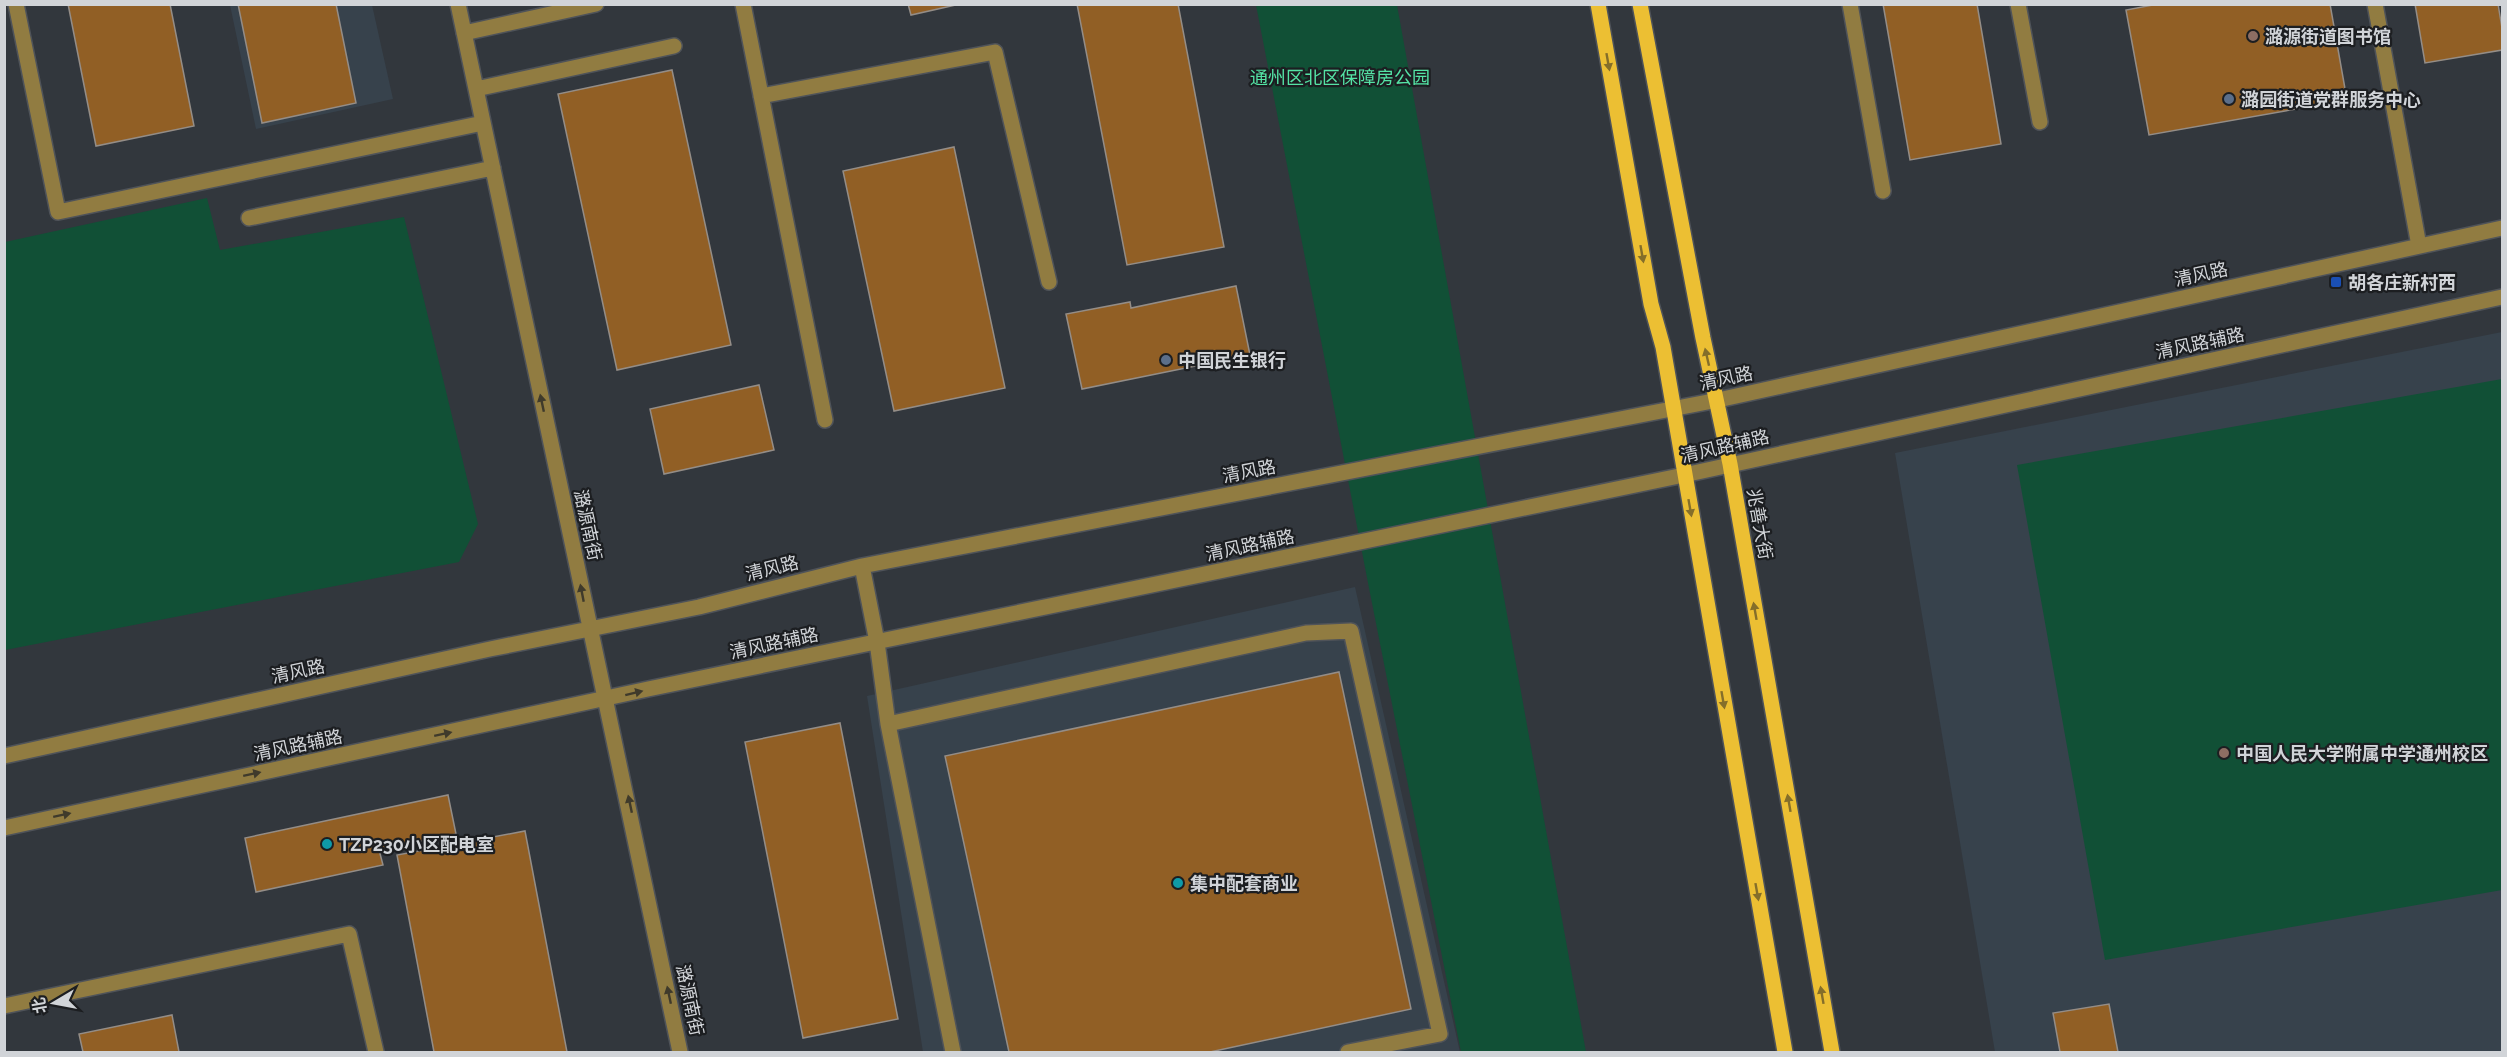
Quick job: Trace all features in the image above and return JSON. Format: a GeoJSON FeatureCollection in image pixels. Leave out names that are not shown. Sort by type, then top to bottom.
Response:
{"type":"FeatureCollection","features":[{"type":"Feature","properties":{"kind":"main road"},"geometry":{"type":"LineString","coordinates":[[1598,4],[1648,292],[1663,347],[1785,1053]]}},
{"type":"Feature","properties":{"kind":"main road","name":"兆善大街"},"geometry":{"type":"LineString","coordinates":[[1640,4],[1703,338],[1730,464],[1832,1053]]}},
{"type":"Feature","properties":{"kind":"street"},"geometry":{"type":"LineString","coordinates":[[16,4],[58,212],[483,123]]}},
{"type":"Feature","properties":{"kind":"street","name":"潞源南街"},"geometry":{"type":"LineString","coordinates":[[458,4],[589,628],[607,699],[680,1053]]}},
{"type":"Feature","properties":{"kind":"street"},"geometry":{"type":"LineString","coordinates":[[464,33],[596,4]]}},
{"type":"Feature","properties":{"kind":"street"},"geometry":{"type":"LineString","coordinates":[[743,4],[825,420]]}},
{"type":"Feature","properties":{"kind":"street"},"geometry":{"type":"LineString","coordinates":[[1850,4],[1883,191]]}},
{"type":"Feature","properties":{"kind":"street"},"geometry":{"type":"LineString","coordinates":[[2018,4],[2040,122]]}},
{"type":"Feature","properties":{"kind":"street"},"geometry":{"type":"LineString","coordinates":[[2374,4],[2419,246]]}},
{"type":"Feature","properties":{"kind":"street"},"geometry":{"type":"LineString","coordinates":[[476,89],[674,46]]}},
{"type":"Feature","properties":{"kind":"street"},"geometry":{"type":"LineString","coordinates":[[761,96],[995,52],[1049,282]]}},
{"type":"Feature","properties":{"kind":"street"},"geometry":{"type":"LineString","coordinates":[[249,218],[493,168]]}},
{"type":"Feature","properties":{"kind":"street","name":"清风路"},"geometry":{"type":"LineString","coordinates":[[4,756],[589,628],[699,607],[862,566],[1718,400],[2502,228]]}},
{"type":"Feature","properties":{"kind":"street","name":"清风路辅路"},"geometry":{"type":"LineString","coordinates":[[4,828],[877,642],[1684,475],[2502,297]]}},
{"type":"Feature","properties":{"kind":"street"},"geometry":{"type":"LineString","coordinates":[[862,566],[877,642],[888,724],[953,1053]]}},
{"type":"Feature","properties":{"kind":"street"},"geometry":{"type":"LineString","coordinates":[[888,724],[1306,633],[1351,631],[1440,1034],[1348,1053]]}},
{"type":"Feature","properties":{"kind":"street"},"geometry":{"type":"LineString","coordinates":[[4,1006],[349,934],[376,1053]]}},
{"type":"Feature","properties":{"kind":"shaded area"},"geometry":{"type":"Polygon","coordinates":[[[230,5],[372,5],[393,99],[256,129],[230,5]]]}},
{"type":"Feature","properties":{"kind":"shaded area","name":"中国人民大学附属中学通州校区"},"geometry":{"type":"Polygon","coordinates":[[[2502,332],[2502,1052],[1995,1052],[1895,453],[2502,332]]]}},
{"type":"Feature","properties":{"kind":"shaded area","name":"集中配套商业"},"geometry":{"type":"Polygon","coordinates":[[[1355,587],[1460,1052],[923,1052],[867,696],[1355,587]]]}},
{"type":"Feature","properties":{"kind":"green space","name":"通州区北区保障房公园"},"geometry":{"type":"Polygon","coordinates":[[[1256,5],[1397,5],[1586,1052],[1461,1052],[1256,5]]]}},
{"type":"Feature","properties":{"kind":"green space"},"geometry":{"type":"Polygon","coordinates":[[[207,198],[220,250],[404,217],[478,524],[459,562],[5,650],[5,242],[207,198]]]}},
{"type":"Feature","properties":{"kind":"green space","name":"中国人民大学附属中学通州校区"},"geometry":{"type":"Polygon","coordinates":[[[2502,379],[2502,890],[2105,960],[2017,465],[2502,379]]]}},
{"type":"Feature","properties":{"kind":"building"},"geometry":{"type":"Polygon","coordinates":[[[68,4],[170,4],[194,126],[96,146],[68,4]]]}},
{"type":"Feature","properties":{"kind":"building"},"geometry":{"type":"Polygon","coordinates":[[[238,4],[336,4],[356,103],[262,123],[238,4]]]}},
{"type":"Feature","properties":{"kind":"building"},"geometry":{"type":"Polygon","coordinates":[[[908,4],[960,4],[911,15],[908,4]]]}},
{"type":"Feature","properties":{"kind":"building"},"geometry":{"type":"Polygon","coordinates":[[[1077,4],[1178,4],[1224,247],[1127,265],[1077,4]]]}},
{"type":"Feature","properties":{"kind":"building"},"geometry":{"type":"Polygon","coordinates":[[[1883,4],[1977,4],[2001,144],[1910,160],[1883,4]]]}},
{"type":"Feature","properties":{"kind":"building"},"geometry":{"type":"Polygon","coordinates":[[[2158,4],[2330,4],[2347,100],[2149,135],[2126,10],[2158,4]]]}},
{"type":"Feature","properties":{"kind":"building"},"geometry":{"type":"Polygon","coordinates":[[[2415,4],[2498,4],[2502,28],[2502,50],[2425,63],[2415,4]]]}},
{"type":"Feature","properties":{"kind":"building"},"geometry":{"type":"Polygon","coordinates":[[[672,70],[731,345],[617,370],[558,94],[672,70]]]}},
{"type":"Feature","properties":{"kind":"building"},"geometry":{"type":"Polygon","coordinates":[[[954,147],[1005,388],[894,411],[843,171],[954,147]]]}},
{"type":"Feature","properties":{"kind":"building"},"geometry":{"type":"Polygon","coordinates":[[[1236,286],[1250,355],[1082,389],[1066,314],[1130,302],[1131,308],[1236,286]]]}},
{"type":"Feature","properties":{"kind":"building"},"geometry":{"type":"Polygon","coordinates":[[[759,385],[774,450],[664,474],[650,409],[759,385]]]}},
{"type":"Feature","properties":{"kind":"building","name":"集中配套商业"},"geometry":{"type":"Polygon","coordinates":[[[1339,672],[1411,1009],[1210,1052],[1009,1052],[945,756],[1339,672]]]}},
{"type":"Feature","properties":{"kind":"building"},"geometry":{"type":"Polygon","coordinates":[[[840,723],[898,1019],[803,1038],[745,742],[840,723]]]}},
{"type":"Feature","properties":{"kind":"building","name":"TZP230小区配电室"},"geometry":{"type":"Polygon","coordinates":[[[448,795],[456,834],[379,850],[383,865],[256,892],[245,838],[448,795]]]}},
{"type":"Feature","properties":{"kind":"building"},"geometry":{"type":"Polygon","coordinates":[[[525,831],[567,1052],[434,1052],[397,855],[525,831]]]}},
{"type":"Feature","properties":{"kind":"building"},"geometry":{"type":"Polygon","coordinates":[[[2109,1004],[2118,1052],[2060,1052],[2053,1013],[2109,1004]]]}},
{"type":"Feature","properties":{"kind":"building"},"geometry":{"type":"Polygon","coordinates":[[[172,1015],[179,1052],[83,1052],[79,1034],[172,1015]]]}},
{"type":"Feature","properties":{"kind":"place","name":"潞源街道图书馆"},"geometry":{"type":"Point","coordinates":[2253,36]}},
{"type":"Feature","properties":{"kind":"place","name":"潞园街道党群服务中心"},"geometry":{"type":"Point","coordinates":[2229,99]}},
{"type":"Feature","properties":{"kind":"place","name":"胡各庄新村西"},"geometry":{"type":"Point","coordinates":[2336,282]}},
{"type":"Feature","properties":{"kind":"place","name":"中国民生银行"},"geometry":{"type":"Point","coordinates":[1166,360]}},
{"type":"Feature","properties":{"kind":"place","name":"中国人民大学附属中学通州校区"},"geometry":{"type":"Point","coordinates":[2224,753]}},
{"type":"Feature","properties":{"kind":"place","name":"TZP230小区配电室"},"geometry":{"type":"Point","coordinates":[327,844]}},
{"type":"Feature","properties":{"kind":"place","name":"集中配套商业"},"geometry":{"type":"Point","coordinates":[1178,883]}}]}
